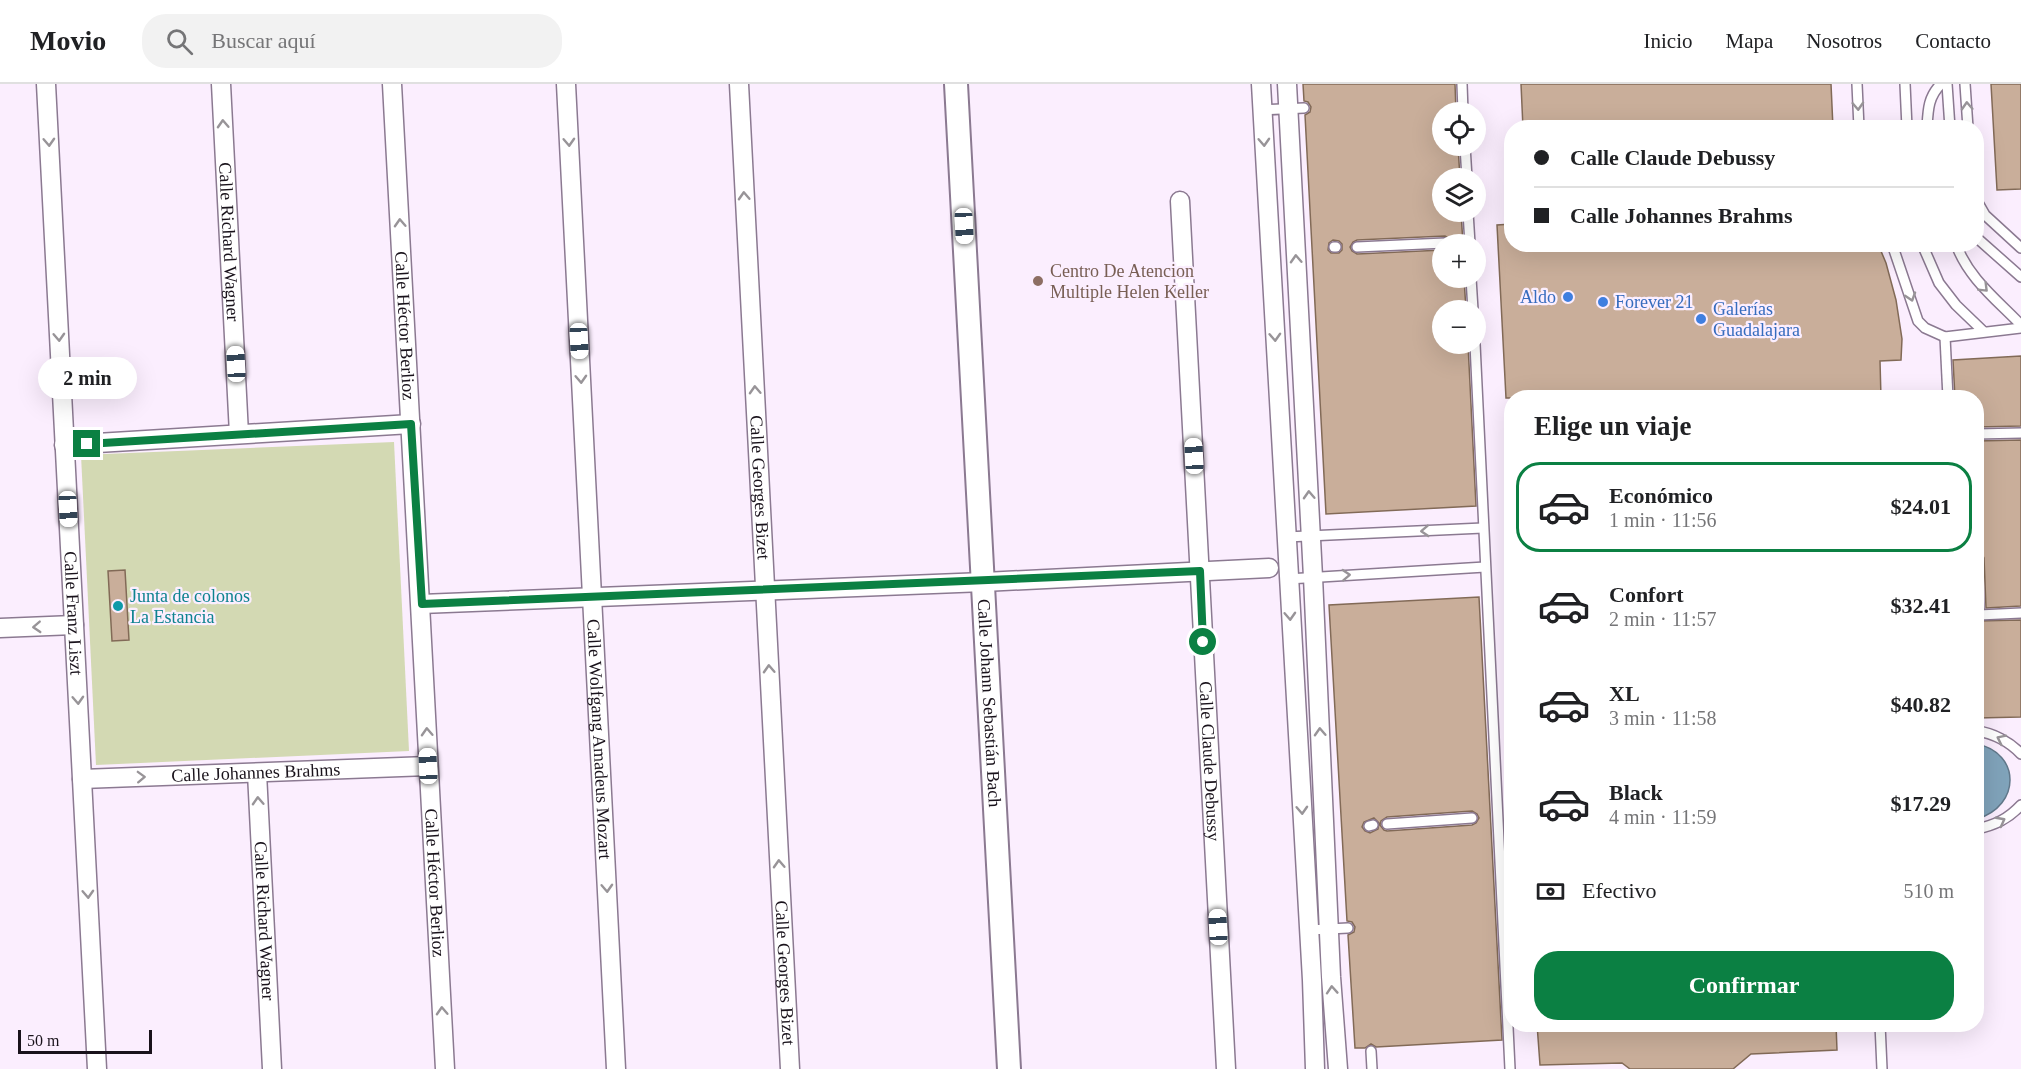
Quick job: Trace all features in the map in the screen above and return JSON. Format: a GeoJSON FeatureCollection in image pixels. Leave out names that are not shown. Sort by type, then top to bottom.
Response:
{"type":"FeatureCollection","features":[{"type":"Feature","properties":{"kind":"street","name":"Calle Franz Liszt"},"geometry":{"type":"LineString","coordinates":[[46,84],[97,1069]]}},
{"type":"Feature","properties":{"kind":"street","name":"Calle Richard Wagner"},"geometry":{"type":"LineString","coordinates":[[221,84],[239,434]]}},
{"type":"Feature","properties":{"kind":"street","name":"Calle Héctor Berlioz"},"geometry":{"type":"LineString","coordinates":[[392,84],[422,604],[428,766],[445,1069]]}},
{"type":"Feature","properties":{"kind":"street","name":"Calle Wolfgang Amadeus Mozart"},"geometry":{"type":"LineString","coordinates":[[566,84],[616,1069]]}},
{"type":"Feature","properties":{"kind":"street","name":"Calle Georges Bizet"},"geometry":{"type":"LineString","coordinates":[[739,84],[790,1069]]}},
{"type":"Feature","properties":{"kind":"street","name":"Calle Johann Sebastián Bach"},"geometry":{"type":"LineString","coordinates":[[956,84],[1009,1069]]}},
{"type":"Feature","properties":{"kind":"street"},"geometry":{"type":"LineString","coordinates":[[1261,84],[1315,1069]]}},
{"type":"Feature","properties":{"kind":"street"},"geometry":{"type":"LineString","coordinates":[[1287,84],[1296,108],[1311,536],[1329,929],[1338,1069]]}},
{"type":"Feature","properties":{"kind":"street","name":"Calle Claude Debussy"},"geometry":{"type":"LineString","coordinates":[[1180,201],[1226,1069]]}},
{"type":"Feature","properties":{"kind":"street"},"geometry":{"type":"LineString","coordinates":[[64,445],[411,424]]}},
{"type":"Feature","properties":{"kind":"street"},"geometry":{"type":"LineString","coordinates":[[422,604],[984,582],[1269,568]]}},
{"type":"Feature","properties":{"kind":"street"},"geometry":{"type":"LineString","coordinates":[[0,628],[74,625]]}},
{"type":"Feature","properties":{"kind":"street","name":"Calle Johannes Brahms"},"geometry":{"type":"LineString","coordinates":[[82,779],[428,766]]}},
{"type":"Feature","properties":{"kind":"street","name":"Calle Richard Wagner"},"geometry":{"type":"LineString","coordinates":[[257,772],[272,1069]]}},
{"type":"Feature","properties":{"kind":"street"},"geometry":{"type":"LineString","coordinates":[[1314,1025],[1335,1025]]}},
{"type":"Feature","properties":{"kind":"lane"},"geometry":{"type":"LineString","coordinates":[[1462,84],[1463,102]]}},
{"type":"Feature","properties":{"kind":"lane"},"geometry":{"type":"LineString","coordinates":[[1857,84],[1859,120]]}},
{"type":"Feature","properties":{"kind":"lane"},"geometry":{"type":"LineString","coordinates":[[1905,84],[1907,120]]}},
{"type":"Feature","properties":{"kind":"lane"},"geometry":{"type":"LineString","coordinates":[[1927,120],[1928,103],[1933,91],[1941,84]]}},
{"type":"Feature","properties":{"kind":"lane"},"geometry":{"type":"LineString","coordinates":[[1947,84],[1949,120]]}},
{"type":"Feature","properties":{"kind":"lane"},"geometry":{"type":"LineString","coordinates":[[1965,84],[1967,120]]}},
{"type":"Feature","properties":{"kind":"lane"},"geometry":{"type":"LineString","coordinates":[[1263,110],[1296,108]]}},
{"type":"Feature","properties":{"kind":"lane"},"geometry":{"type":"LineString","coordinates":[[1984,213],[2021,248]]}},
{"type":"Feature","properties":{"kind":"lane"},"geometry":{"type":"LineString","coordinates":[[1357,247],[1432,244]]}},
{"type":"Feature","properties":{"kind":"lane"},"geometry":{"type":"LineString","coordinates":[[1984,244],[2021,277]]}},
{"type":"Feature","properties":{"kind":"lane"},"geometry":{"type":"LineString","coordinates":[[1895,252],[1918,321],[1925,328],[1945,337],[2021,327]]}},
{"type":"Feature","properties":{"kind":"lane"},"geometry":{"type":"LineString","coordinates":[[1925,252],[1939,283],[1983,331]]}},
{"type":"Feature","properties":{"kind":"lane"},"geometry":{"type":"LineString","coordinates":[[1959,252],[1965,266],[2021,327]]}},
{"type":"Feature","properties":{"kind":"lane"},"geometry":{"type":"LineString","coordinates":[[1945,337],[1948,390]]}},
{"type":"Feature","properties":{"kind":"lane"},"geometry":{"type":"LineString","coordinates":[[1474,354],[1504,949]]}},
{"type":"Feature","properties":{"kind":"lane"},"geometry":{"type":"LineString","coordinates":[[1984,434],[2021,433]]}},
{"type":"Feature","properties":{"kind":"lane"},"geometry":{"type":"LineString","coordinates":[[1286,537],[1483,528]]}},
{"type":"Feature","properties":{"kind":"lane"},"geometry":{"type":"LineString","coordinates":[[1288,579],[1485,567]]}},
{"type":"Feature","properties":{"kind":"lane"},"geometry":{"type":"LineString","coordinates":[[1984,615],[2021,614]]}},
{"type":"Feature","properties":{"kind":"lane"},"geometry":{"type":"LineString","coordinates":[[1984,733],[2000,738],[2014,746],[2021,754]]}},
{"type":"Feature","properties":{"kind":"lane"},"geometry":{"type":"LineString","coordinates":[[1984,827],[1994,825],[2010,816],[2021,806]]}},
{"type":"Feature","properties":{"kind":"lane"},"geometry":{"type":"LineString","coordinates":[[1387,824],[1472,818]]}},
{"type":"Feature","properties":{"kind":"lane"},"geometry":{"type":"LineString","coordinates":[[1309,930],[1348,928]]}},
{"type":"Feature","properties":{"kind":"lane"},"geometry":{"type":"LineString","coordinates":[[1508,1032],[1510,1069]]}},
{"type":"Feature","properties":{"kind":"lane"},"geometry":{"type":"LineString","coordinates":[[1880,1032],[1882,1069]]}},
{"type":"Feature","properties":{"kind":"lane"},"geometry":{"type":"LineString","coordinates":[[1371,1051],[1372,1067]]}},
{"type":"Feature","properties":{"kind":"green space"},"geometry":{"type":"Polygon","coordinates":[[[394,442],[409,751],[96,765],[81,455],[394,442]]]}},
{"type":"Feature","properties":{"kind":"water"},"geometry":{"type":"Polygon","coordinates":[[[1984,746],[2002,758],[2008,768],[2010,780],[2008,792],[2002,803],[1984,816],[1984,746]]]}},
{"type":"Feature","properties":{"kind":"building"},"geometry":{"type":"Polygon","coordinates":[[[1303,84],[1455,84],[1456,102],[1432,102],[1432,156],[1459,156],[1459,168],[1432,168],[1432,222],[1462,222],[1462,234],[1357,240],[1350,247],[1357,254],[1432,251],[1432,288],[1465,288],[1465,300],[1432,300],[1432,354],[1468,354],[1476,506],[1326,514],[1305,115],[1310,112],[1311,107],[1308,102],[1304,101],[1303,84]],[[1333,240],[1329,243],[1328,250],[1331,253],[1339,253],[1342,250],[1342,244],[1333,240]]]}},
{"type":"Feature","properties":{"kind":"building"},"geometry":{"type":"Polygon","coordinates":[[[1521,84],[1831,84],[1833,120],[1523,120],[1521,84]]]}},
{"type":"Feature","properties":{"kind":"building"},"geometry":{"type":"Polygon","coordinates":[[[1991,84],[2021,84],[2021,189],[1997,190],[1991,84]]]}},
{"type":"Feature","properties":{"kind":"building","name":"Galerías Guadalajara"},"geometry":{"type":"Polygon","coordinates":[[[1497,225],[1504,225],[1504,252],[1881,252],[1896,300],[1902,339],[1901,360],[1880,361],[1881,390],[1506,390],[1497,225]]]}},
{"type":"Feature","properties":{"kind":"building"},"geometry":{"type":"Polygon","coordinates":[[[2021,356],[2021,426],[1984,427],[1984,390],[1955,390],[1953,360],[2021,356]]]}},
{"type":"Feature","properties":{"kind":"building"},"geometry":{"type":"Polygon","coordinates":[[[2021,440],[2021,606],[1986,608],[1984,441],[2021,440]]]}},
{"type":"Feature","properties":{"kind":"building","name":"Junta de colonos La Estancia"},"geometry":{"type":"Polygon","coordinates":[[[125,570],[129,640],[112,641],[108,571],[125,570]]]}},
{"type":"Feature","properties":{"kind":"building"},"geometry":{"type":"Polygon","coordinates":[[[1479,597],[1502,1040],[1376,1047],[1371,1044],[1365,1048],[1355,1048],[1348,935],[1354,932],[1355,927],[1352,922],[1347,921],[1329,605],[1479,597]],[[1472,811],[1387,817],[1381,821],[1380,825],[1387,831],[1472,825],[1479,818],[1472,811]],[[1374,818],[1364,822],[1362,827],[1365,831],[1370,833],[1378,829],[1379,823],[1374,818]]]}},
{"type":"Feature","properties":{"kind":"building"},"geometry":{"type":"Polygon","coordinates":[[[2021,620],[2021,717],[1984,718],[1984,621],[2021,620]]]}},
{"type":"Feature","properties":{"kind":"building"},"geometry":{"type":"Polygon","coordinates":[[[1538,1032],[1836,1032],[1837,1050],[1751,1054],[1733,1069],[1630,1069],[1622,1063],[1540,1065],[1538,1032]]]}},
{"type":"Feature","properties":{"kind":"place","name":"Centro De Atencion Multiple Helen Keller"},"geometry":{"type":"Point","coordinates":[1038,281]}},
{"type":"Feature","properties":{"kind":"place","name":"Aldo"},"geometry":{"type":"Point","coordinates":[1568,297]}},
{"type":"Feature","properties":{"kind":"place","name":"Forever 21"},"geometry":{"type":"Point","coordinates":[1603,302]}},
{"type":"Feature","properties":{"kind":"place","name":"Galerías Guadalajara"},"geometry":{"type":"Point","coordinates":[1701,319]}},
{"type":"Feature","properties":{"kind":"place","name":"Junta de colonos La Estancia"},"geometry":{"type":"Point","coordinates":[118,606]}},
{"type":"Feature","properties":{"kind":"route"},"geometry":{"type":"LineString","coordinates":[[87,444],[411,424],[422,604],[962,583],[1200,571],[1203,642]]}}]}
